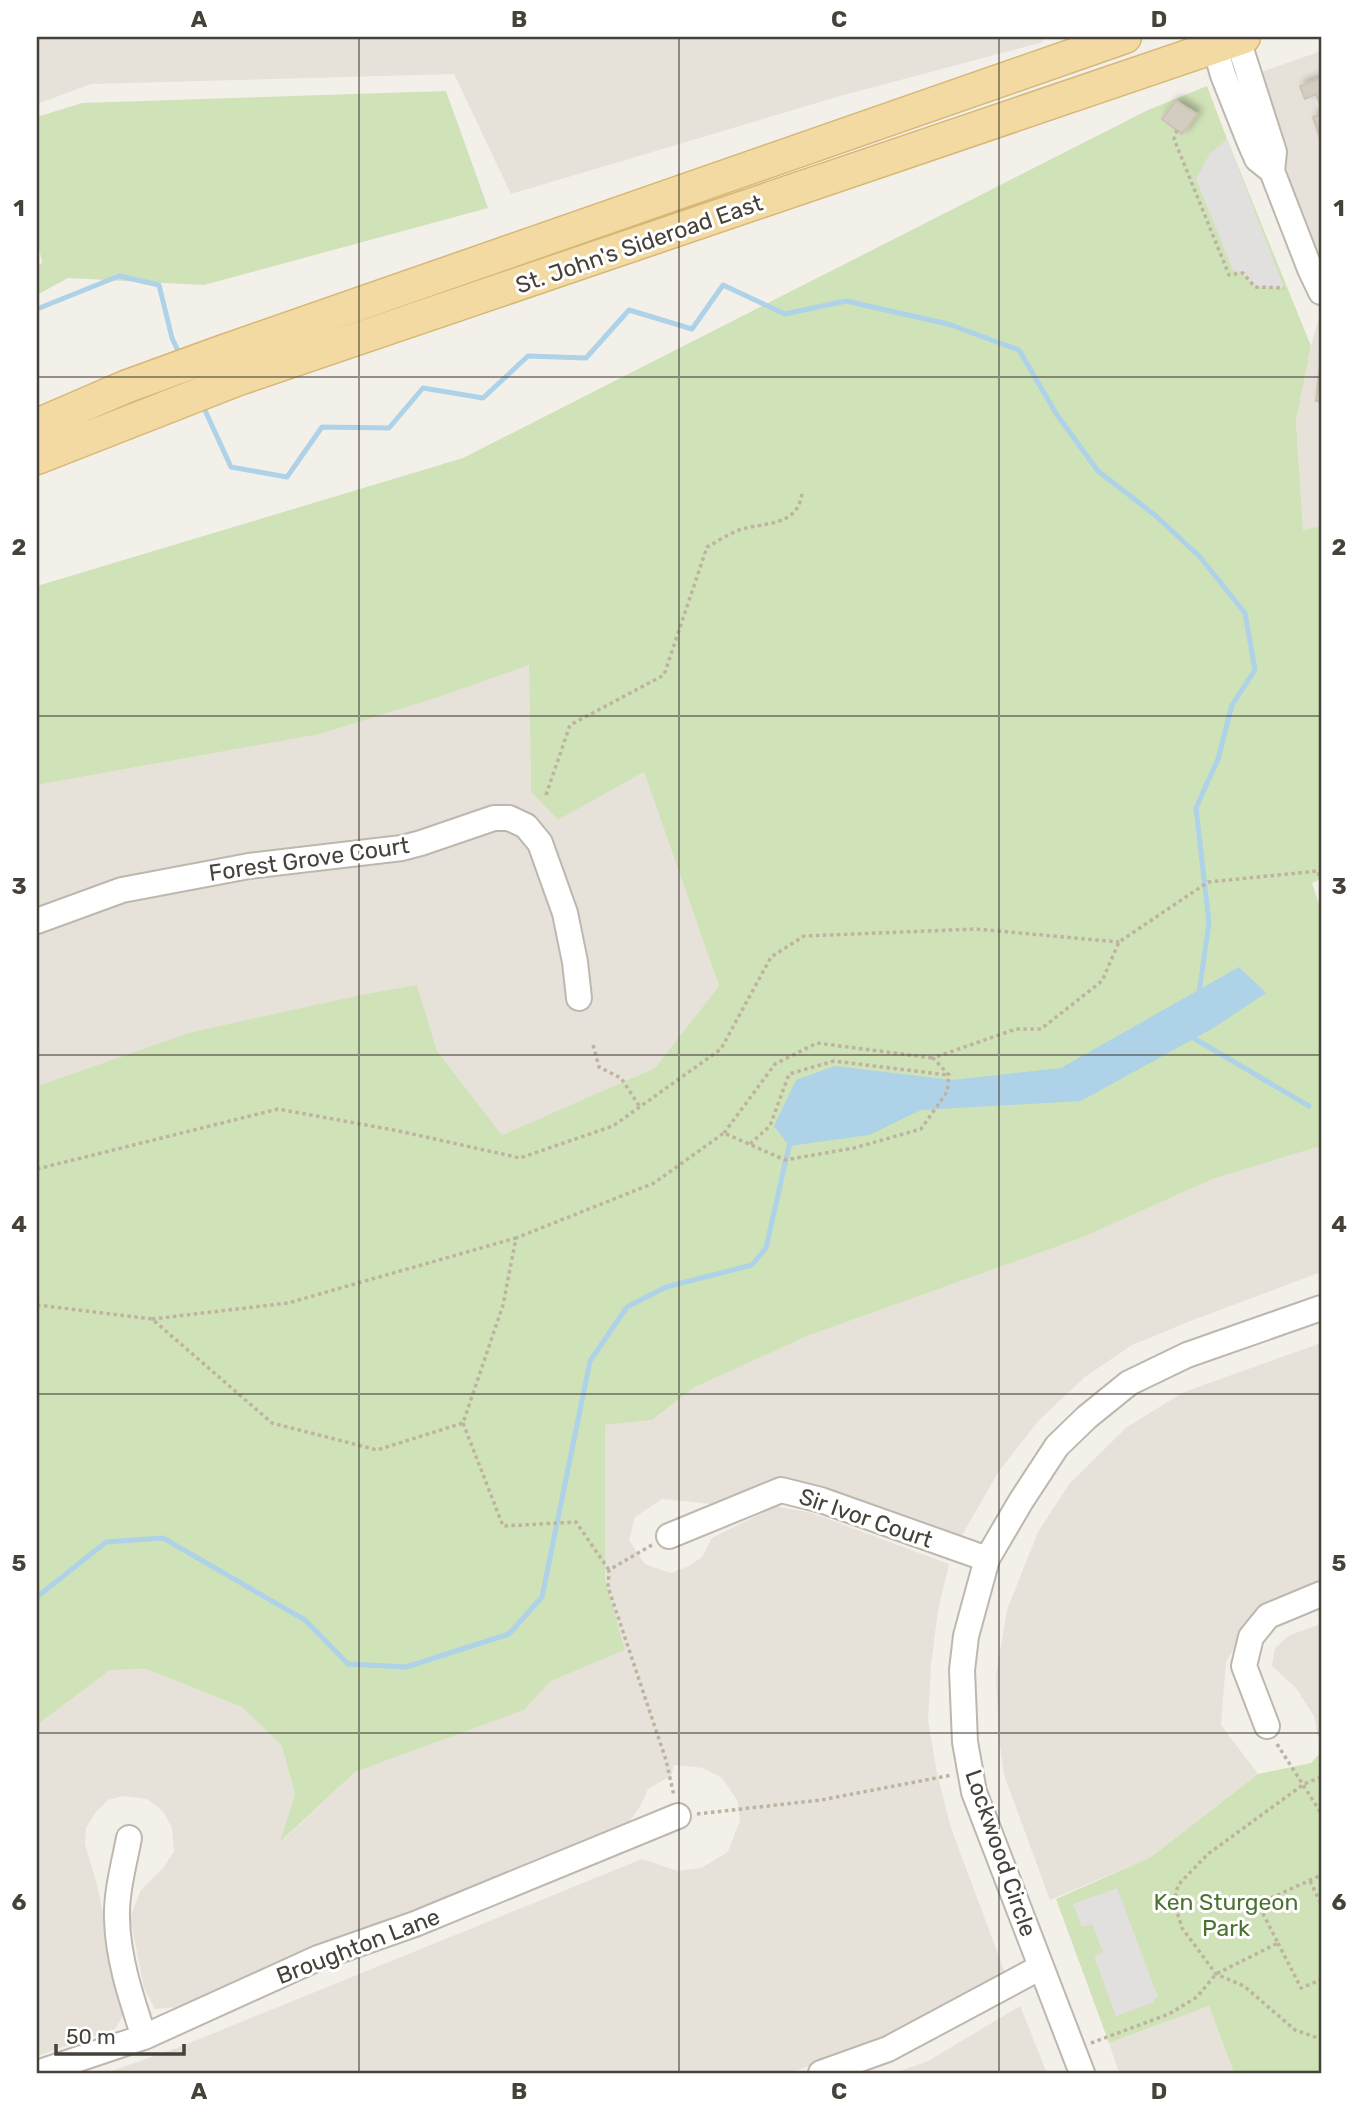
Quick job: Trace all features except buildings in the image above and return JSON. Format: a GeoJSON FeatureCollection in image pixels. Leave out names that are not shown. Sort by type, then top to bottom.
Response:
{"type":"FeatureCollection","features":[{"type":"Feature","properties":{"kind":"main road","name":"St. John's Sideroad East"},"geometry":{"type":"LineString","coordinates":[[37,425],[125,387],[221,352],[1125,37]]}},
{"type":"Feature","properties":{"kind":"main road","name":"St. John's Sideroad East"},"geometry":{"type":"LineString","coordinates":[[37,458],[236,380],[1229,39]]}},
{"type":"Feature","properties":{"kind":"street"},"geometry":{"type":"LineString","coordinates":[[1229,39],[1223,75],[1257,159],[1272,172],[1321,292]]}},
{"type":"Feature","properties":{"kind":"street","name":"Forest Grove Court"},"geometry":{"type":"LineString","coordinates":[[37,921],[122,890],[249,866],[402,848],[491,819],[509,818],[526,826],[540,843],[565,913],[579,998]]}},
{"type":"Feature","properties":{"kind":"street","name":"Lockwood Circle"},"geometry":{"type":"LineString","coordinates":[[1082,2073],[974,1792],[970,1771],[965,1742],[962,1670],[966,1636],[987,1559],[1057,1447],[1087,1417],[1129,1383],[1188,1355],[1321,1308]]}},
{"type":"Feature","properties":{"kind":"street","name":"Sir Ivor Court"},"geometry":{"type":"LineString","coordinates":[[669,1536],[781,1490],[821,1500],[987,1559]]}},
{"type":"Feature","properties":{"kind":"street"},"geometry":{"type":"LineString","coordinates":[[1266,1726],[1244,1666],[1251,1637],[1268,1616],[1321,1594]]}},
{"type":"Feature","properties":{"kind":"street","name":"Broughton Lane"},"geometry":{"type":"LineString","coordinates":[[37,2073],[144,2037],[318,1958],[415,1924],[678,1816]]}},
{"type":"Feature","properties":{"kind":"street"},"geometry":{"type":"LineString","coordinates":[[128,1838],[117,1919],[130,1992],[144,2037]]}},
{"type":"Feature","properties":{"kind":"street"},"geometry":{"type":"LineString","coordinates":[[821,2073],[888,2049],[1041,1967]]}},
{"type":"Feature","properties":{"kind":"path"},"geometry":{"type":"LineString","coordinates":[[1177,130],[1174,139],[1228,275],[1243,273],[1255,287],[1284,288]]}},
{"type":"Feature","properties":{"kind":"path"},"geometry":{"type":"LineString","coordinates":[[546,795],[570,725],[664,675],[707,547],[739,530],[787,519],[801,503],[802,492]]}},
{"type":"Feature","properties":{"kind":"path"},"geometry":{"type":"LineString","coordinates":[[37,1305],[152,1319],[288,1303],[516,1238],[654,1183],[724,1133],[775,1064],[817,1043],[933,1058],[1016,1029],[1041,1029],[1102,981],[1119,942],[1208,882],[1318,871],[1321,881]]}},
{"type":"Feature","properties":{"kind":"path"},"geometry":{"type":"LineString","coordinates":[[37,1169],[278,1109],[398,1131],[520,1158],[613,1126],[721,1049],[771,957],[804,936],[976,929],[1119,942]]}},
{"type":"Feature","properties":{"kind":"path"},"geometry":{"type":"LineString","coordinates":[[593,1045],[599,1067],[621,1078],[640,1107]]}},
{"type":"Feature","properties":{"kind":"path"},"geometry":{"type":"LineString","coordinates":[[724,1133],[785,1160],[854,1148],[921,1129],[947,1093],[949,1075],[933,1058]]}},
{"type":"Feature","properties":{"kind":"path"},"geometry":{"type":"LineString","coordinates":[[750,1144],[770,1126],[789,1074],[834,1061],[949,1075]]}},
{"type":"Feature","properties":{"kind":"path"},"geometry":{"type":"LineString","coordinates":[[516,1238],[503,1305],[463,1423],[503,1526],[576,1522],[609,1570],[608,1587],[667,1760],[678,1816],[821,1800],[970,1771]]}},
{"type":"Feature","properties":{"kind":"path"},"geometry":{"type":"LineString","coordinates":[[152,1319],[272,1423],[377,1450],[463,1423]]}},
{"type":"Feature","properties":{"kind":"path"},"geometry":{"type":"LineString","coordinates":[[609,1570],[669,1536]]}},
{"type":"Feature","properties":{"kind":"path"},"geometry":{"type":"LineString","coordinates":[[1266,1726],[1321,1813]]}},
{"type":"Feature","properties":{"kind":"path"},"geometry":{"type":"LineString","coordinates":[[1321,1777],[1304,1784],[1208,1854],[1178,1885],[1174,1902],[1182,1928],[1216,1974],[1244,1986],[1295,2030],[1321,2039]]}},
{"type":"Feature","properties":{"kind":"path"},"geometry":{"type":"LineString","coordinates":[[1321,1873],[1258,1904],[1301,1988],[1321,1980]]}},
{"type":"Feature","properties":{"kind":"path"},"geometry":{"type":"LineString","coordinates":[[1310,1880],[1321,1904]]}},
{"type":"Feature","properties":{"kind":"path"},"geometry":{"type":"LineString","coordinates":[[1073,2050],[1169,2014],[1197,1997],[1216,1974],[1278,1943]]}},
{"type":"Feature","properties":{"kind":"shaded area"},"geometry":{"type":"Polygon","coordinates":[[[37,37],[1042,37],[1043,42],[840,96],[511,194],[454,74],[91,84],[37,104],[37,37]]]}},
{"type":"Feature","properties":{"kind":"shaded area"},"geometry":{"type":"Polygon","coordinates":[[[1321,51],[1321,273],[1253,75],[1321,51]]]}},
{"type":"Feature","properties":{"kind":"shaded area"},"geometry":{"type":"Polygon","coordinates":[[[1227,139],[1284,288],[1255,287],[1243,273],[1233,270],[1196,179],[1209,155],[1227,139]]]}},
{"type":"Feature","properties":{"kind":"shaded area"},"geometry":{"type":"Polygon","coordinates":[[[1321,310],[1321,526],[1303,530],[1296,421],[1321,310]]]}},
{"type":"Feature","properties":{"kind":"shaded area"},"geometry":{"type":"Polygon","coordinates":[[[529,665],[531,792],[558,820],[644,772],[719,986],[655,1068],[502,1135],[437,1051],[417,985],[188,1033],[37,1086],[37,785],[320,734],[439,697],[529,665]]]}},
{"type":"Feature","properties":{"kind":"shaded area"},"geometry":{"type":"Polygon","coordinates":[[[1321,1146],[1321,1272],[1132,1345],[1085,1377],[1039,1420],[999,1471],[958,1542],[788,1483],[721,1505],[662,1499],[635,1517],[629,1540],[645,1564],[670,1573],[687,1567],[702,1557],[712,1538],[775,1506],[812,1513],[949,1564],[938,1610],[928,1720],[937,1773],[951,1828],[1005,1973],[909,2031],[789,2073],[106,2073],[177,2048],[642,1859],[678,1871],[701,1868],[728,1852],[740,1820],[737,1800],[722,1778],[703,1768],[674,1765],[671,1776],[648,1789],[640,1807],[623,1830],[179,2007],[155,2009],[144,1988],[130,1917],[141,1890],[164,1867],[174,1851],[172,1828],[163,1811],[147,1799],[122,1796],[108,1800],[96,1812],[86,1828],[85,1844],[97,1884],[124,2014],[115,2029],[37,2056],[37,1725],[110,1670],[146,1669],[242,1707],[282,1746],[295,1795],[282,1841],[355,1772],[524,1710],[551,1681],[625,1650],[605,1579],[605,1425],[652,1420],[695,1387],[810,1335],[1081,1238],[1213,1179],[1321,1146]]]}},
{"type":"Feature","properties":{"kind":"shaded area"},"geometry":{"type":"Polygon","coordinates":[[[1321,1343],[1321,1583],[1251,1619],[1226,1662],[1221,1725],[1258,1774],[1151,1857],[1050,1900],[1004,1775],[996,1676],[1007,1610],[1038,1532],[1070,1483],[1127,1427],[1184,1392],[1321,1343]]]}},
{"type":"Feature","properties":{"kind":"shaded area"},"geometry":{"type":"Polygon","coordinates":[[[1321,1624],[1321,1736],[1318,1737],[1314,1716],[1296,1688],[1272,1666],[1275,1648],[1290,1635],[1321,1624]]]}},
{"type":"Feature","properties":{"kind":"shaded area"},"geometry":{"type":"Polygon","coordinates":[[[1117,1888],[1158,1997],[1153,1999],[1154,2002],[1116,2016],[1094,1956],[1103,1952],[1092,1924],[1082,1927],[1073,1904],[1117,1888]]]}},
{"type":"Feature","properties":{"kind":"shaded area"},"geometry":{"type":"Polygon","coordinates":[[[1020,2006],[1047,2073],[895,2073],[928,2061],[1020,2006]]]}},
{"type":"Feature","properties":{"kind":"shaded area"},"geometry":{"type":"Polygon","coordinates":[[[1209,2006],[1234,2073],[1119,2073],[1109,2043],[1209,2006]]]}},
{"type":"Feature","properties":{"kind":"green space"},"geometry":{"type":"Polygon","coordinates":[[[1207,86],[1311,346],[1296,421],[1303,530],[1321,526],[1321,879],[1312,883],[1321,911],[1321,1146],[1213,1179],[1081,1238],[810,1335],[695,1387],[652,1420],[605,1425],[605,1579],[625,1650],[551,1681],[524,1710],[355,1772],[280,1842],[295,1795],[282,1746],[242,1707],[146,1669],[110,1670],[37,1725],[37,1086],[188,1033],[417,985],[437,1051],[502,1135],[655,1068],[719,986],[644,772],[558,820],[531,792],[529,665],[439,697],[320,734],[37,785],[37,586],[463,458],[1148,110],[1207,86]]]}},
{"type":"Feature","properties":{"kind":"green space"},"geometry":{"type":"Polygon","coordinates":[[[446,91],[488,208],[204,285],[68,278],[37,295],[37,265],[42,263],[37,237],[37,117],[82,103],[446,91]]]}},
{"type":"Feature","properties":{"kind":"green space","name":"Ken Sturgeon Park"},"geometry":{"type":"Polygon","coordinates":[[[1321,1752],[1321,2073],[1234,2073],[1209,2006],[1109,2043],[1056,1899],[1151,1857],[1258,1774],[1311,1763],[1321,1752]]]}},
{"type":"Feature","properties":{"kind":"water"},"geometry":{"type":"Polygon","coordinates":[[[1239,967],[1266,993],[1215,1027],[1081,1101],[921,1110],[869,1135],[789,1146],[774,1126],[796,1080],[835,1066],[952,1080],[1061,1068],[1239,967]]]}},
{"type":"Feature","properties":{"kind":"waterway"},"geometry":{"type":"LineString","coordinates":[[37,309],[119,276],[159,285],[172,338],[180,355]]}},
{"type":"Feature","properties":{"kind":"waterway"},"geometry":{"type":"LineString","coordinates":[[203,406],[231,467],[287,477],[322,427],[389,428],[423,388],[483,398],[528,356],[586,358],[629,310],[692,329],[723,285],[785,314],[846,301],[948,324],[1019,350],[1057,415],[1098,471],[1156,516],[1200,557],[1245,613],[1255,670],[1232,705],[1218,759],[1196,808],[1209,923],[1199,993]]}},
{"type":"Feature","properties":{"kind":"waterway"},"geometry":{"type":"LineString","coordinates":[[1191,1033],[1190,1036],[1309,1106]]}},
{"type":"Feature","properties":{"kind":"waterway"},"geometry":{"type":"LineString","coordinates":[[37,1597],[106,1542],[163,1538],[305,1620],[348,1664],[406,1667],[509,1634],[542,1597],[590,1361],[627,1307],[666,1287],[752,1265],[766,1248],[789,1146]]}}]}
